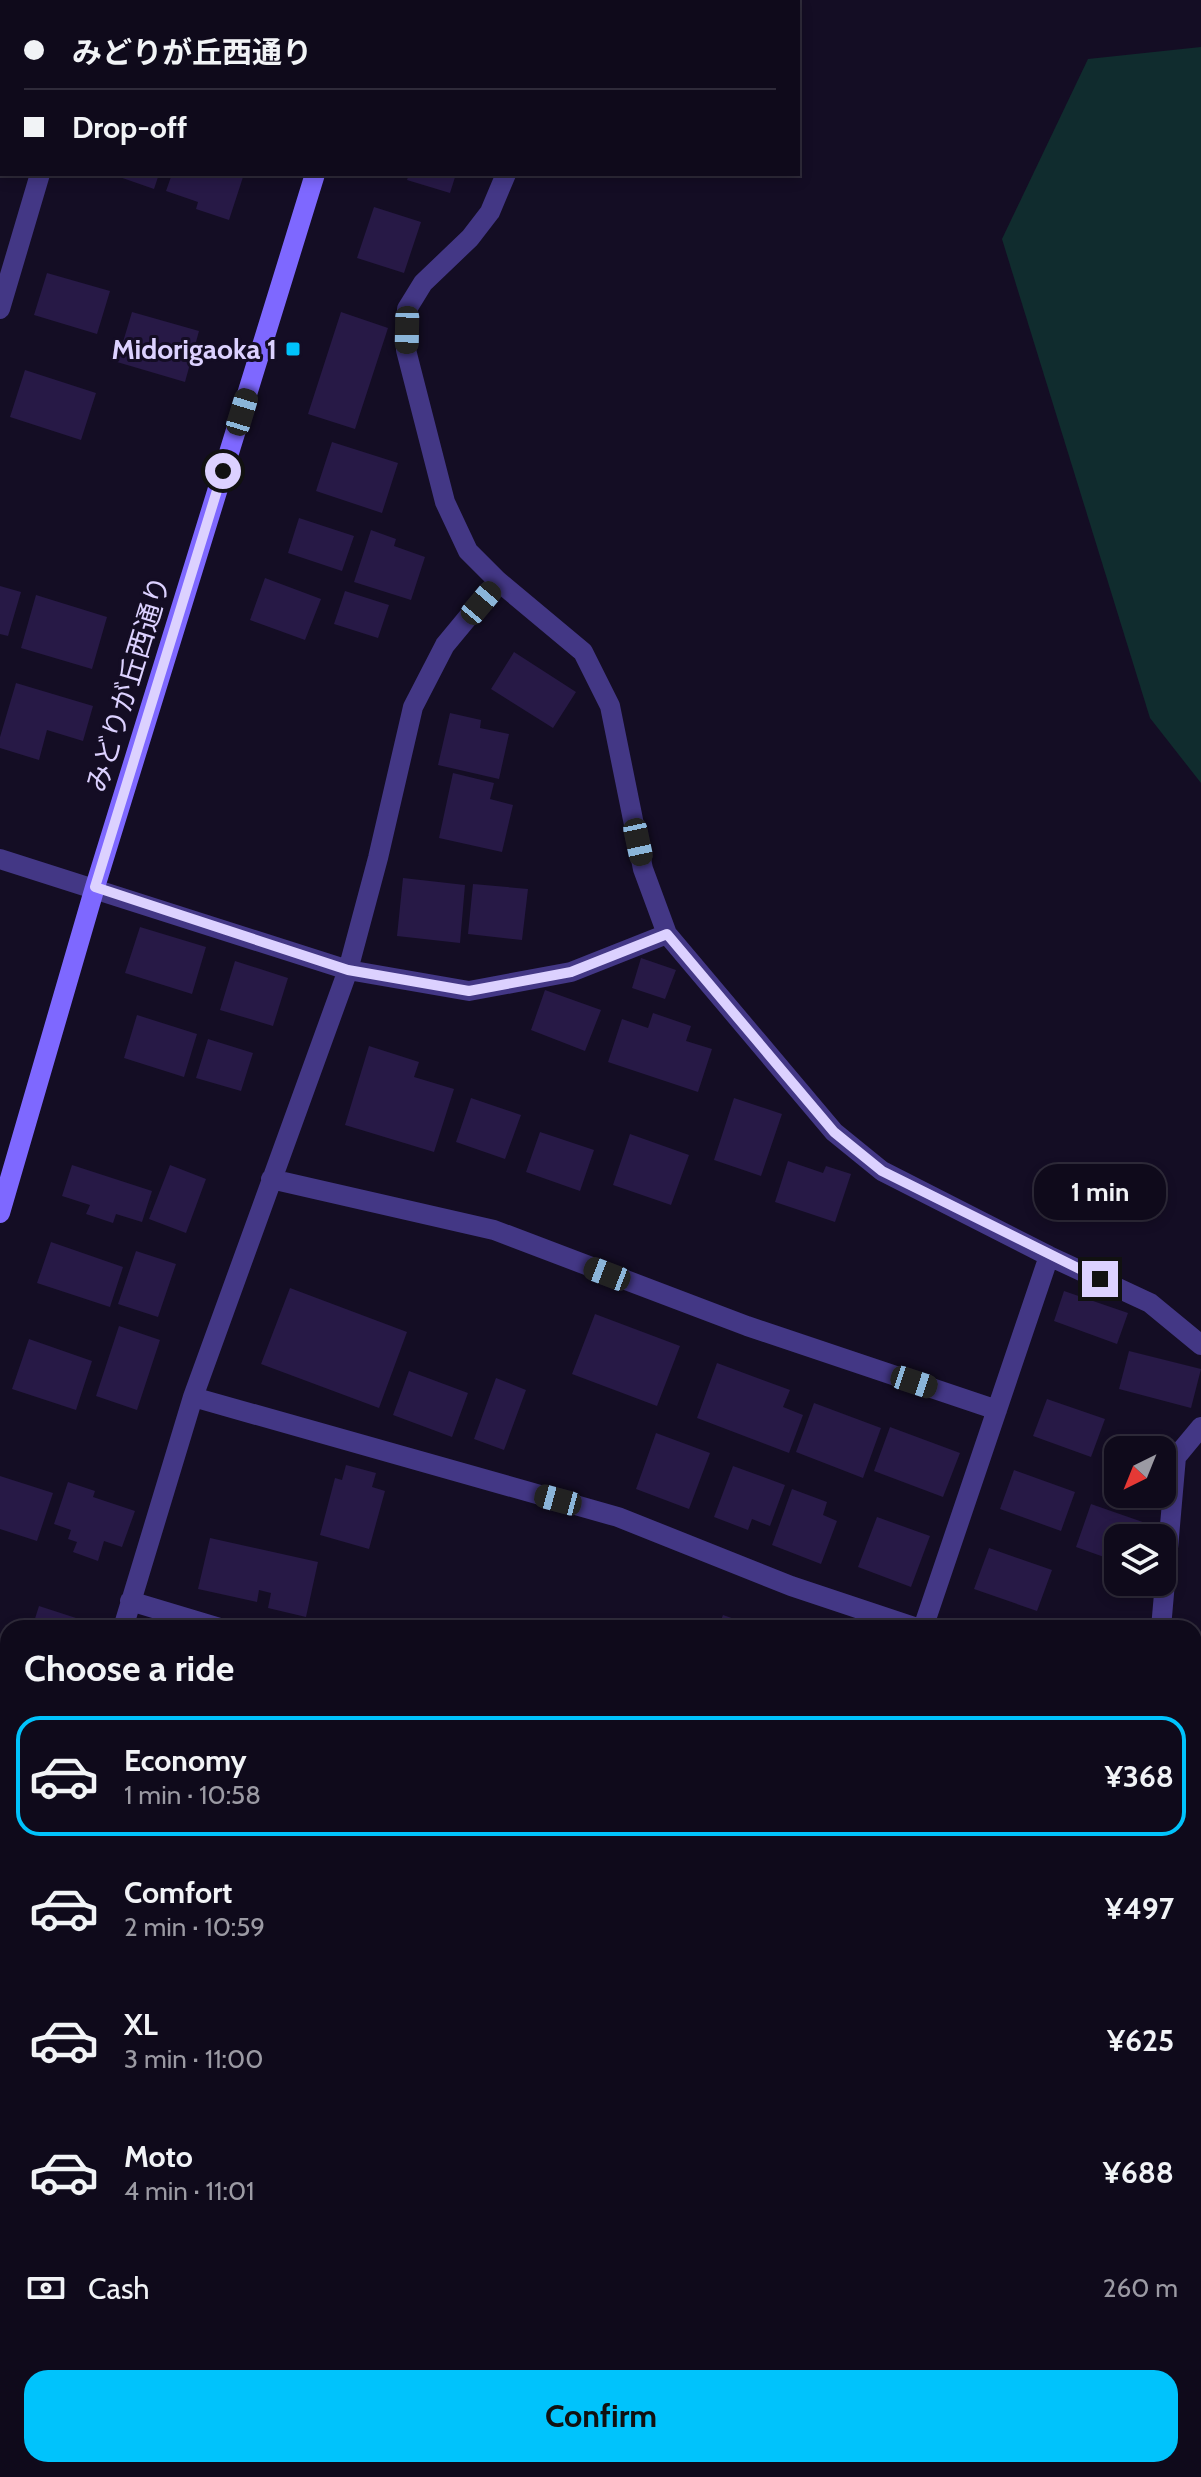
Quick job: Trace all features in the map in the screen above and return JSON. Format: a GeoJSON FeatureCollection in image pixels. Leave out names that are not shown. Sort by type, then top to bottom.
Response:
{"type":"FeatureCollection","features":[{"type":"Feature","properties":{"kind":"street"},"geometry":{"type":"LineString","coordinates":[[0,309],[39,176]]}},
{"type":"Feature","properties":{"kind":"street","name":"みどりが丘西通り"},"geometry":{"type":"LineString","coordinates":[[0,1213],[95,887],[314,176]]}},
{"type":"Feature","properties":{"kind":"street"},"geometry":{"type":"LineString","coordinates":[[505,176],[490,212],[470,238],[423,283],[407,309],[406,350],[445,502],[468,551],[498,581],[583,652],[610,706],[643,869],[667,934],[834,1132],[882,1171],[1049,1256],[1150,1303],[1201,1345]]}},
{"type":"Feature","properties":{"kind":"street"},"geometry":{"type":"LineString","coordinates":[[125,1620],[193,1397],[348,970],[413,707],[445,645],[498,581]]}},
{"type":"Feature","properties":{"kind":"street"},"geometry":{"type":"LineString","coordinates":[[0,859],[348,970],[469,991],[571,972],[667,934]]}},
{"type":"Feature","properties":{"kind":"street"},"geometry":{"type":"LineString","coordinates":[[271,1179],[494,1230],[747,1326],[997,1410]]}},
{"type":"Feature","properties":{"kind":"street"},"geometry":{"type":"LineString","coordinates":[[926,1620],[1049,1256]]}},
{"type":"Feature","properties":{"kind":"street"},"geometry":{"type":"LineString","coordinates":[[193,1397],[618,1517],[791,1586],[893,1620]]}},
{"type":"Feature","properties":{"kind":"street"},"geometry":{"type":"LineString","coordinates":[[1162,1620],[1176,1457],[1201,1427]]}},
{"type":"Feature","properties":{"kind":"street"},"geometry":{"type":"LineString","coordinates":[[130,1601],[193,1620]]}},
{"type":"Feature","properties":{"kind":"green space"},"geometry":{"type":"Polygon","coordinates":[[[1201,47],[1201,783],[1150,718],[1002,239],[1088,59],[1201,47]]]}},
{"type":"Feature","properties":{"kind":"building"},"geometry":{"type":"Polygon","coordinates":[[[117,176],[158,176],[154,189],[117,176]]]}},
{"type":"Feature","properties":{"kind":"building"},"geometry":{"type":"Polygon","coordinates":[[[171,176],[243,176],[229,220],[196,209],[198,202],[166,191],[171,176]]]}},
{"type":"Feature","properties":{"kind":"building"},"geometry":{"type":"Polygon","coordinates":[[[408,176],[455,176],[450,193],[407,180],[408,176]]]}},
{"type":"Feature","properties":{"kind":"building"},"geometry":{"type":"Polygon","coordinates":[[[374,207],[421,222],[404,273],[357,258],[374,207]]]}},
{"type":"Feature","properties":{"kind":"building"},"geometry":{"type":"Polygon","coordinates":[[[47,273],[110,291],[97,334],[34,315],[47,273]]]}},
{"type":"Feature","properties":{"kind":"building"},"geometry":{"type":"Polygon","coordinates":[[[132,312],[199,331],[185,382],[117,362],[132,312]]]}},
{"type":"Feature","properties":{"kind":"building"},"geometry":{"type":"Polygon","coordinates":[[[341,312],[388,328],[355,429],[308,414],[341,312]]]}},
{"type":"Feature","properties":{"kind":"building"},"geometry":{"type":"Polygon","coordinates":[[[25,370],[96,393],[81,440],[10,417],[25,370]]]}},
{"type":"Feature","properties":{"kind":"building"},"geometry":{"type":"Polygon","coordinates":[[[332,442],[398,463],[382,513],[316,491],[332,442]]]}},
{"type":"Feature","properties":{"kind":"building"},"geometry":{"type":"Polygon","coordinates":[[[299,518],[354,536],[342,571],[288,553],[299,518]]]}},
{"type":"Feature","properties":{"kind":"building"},"geometry":{"type":"Polygon","coordinates":[[[371,530],[396,539],[394,546],[425,557],[411,600],[354,582],[371,530]]]}},
{"type":"Feature","properties":{"kind":"building"},"geometry":{"type":"Polygon","coordinates":[[[265,578],[321,599],[305,640],[250,620],[265,578]]]}},
{"type":"Feature","properties":{"kind":"building"},"geometry":{"type":"Polygon","coordinates":[[[0,586],[21,592],[8,636],[0,634],[0,586]]]}},
{"type":"Feature","properties":{"kind":"building"},"geometry":{"type":"Polygon","coordinates":[[[345,591],[389,605],[378,638],[334,624],[345,591]]]}},
{"type":"Feature","properties":{"kind":"building"},"geometry":{"type":"Polygon","coordinates":[[[36,595],[107,617],[92,669],[21,648],[36,595]]]}},
{"type":"Feature","properties":{"kind":"building"},"geometry":{"type":"Polygon","coordinates":[[[514,652],[576,692],[553,728],[491,689],[514,652]]]}},
{"type":"Feature","properties":{"kind":"building"},"geometry":{"type":"Polygon","coordinates":[[[16,683],[93,706],[83,741],[47,730],[39,760],[0,748],[0,737],[16,683]]]}},
{"type":"Feature","properties":{"kind":"building"},"geometry":{"type":"Polygon","coordinates":[[[450,713],[481,720],[480,728],[509,734],[499,779],[438,765],[450,713]]]}},
{"type":"Feature","properties":{"kind":"building"},"geometry":{"type":"Polygon","coordinates":[[[453,773],[494,783],[490,799],[513,805],[502,852],[439,838],[453,773]]]}},
{"type":"Feature","properties":{"kind":"building"},"geometry":{"type":"Polygon","coordinates":[[[403,878],[465,885],[460,943],[397,936],[403,878]]]}},
{"type":"Feature","properties":{"kind":"building"},"geometry":{"type":"Polygon","coordinates":[[[473,884],[528,889],[522,940],[468,934],[473,884]]]}},
{"type":"Feature","properties":{"kind":"building"},"geometry":{"type":"Polygon","coordinates":[[[140,927],[206,947],[192,994],[125,973],[140,927]]]}},
{"type":"Feature","properties":{"kind":"building"},"geometry":{"type":"Polygon","coordinates":[[[641,958],[676,970],[665,999],[632,988],[641,958]]]}},
{"type":"Feature","properties":{"kind":"building"},"geometry":{"type":"Polygon","coordinates":[[[235,961],[288,978],[273,1026],[220,1010],[235,961]]]}},
{"type":"Feature","properties":{"kind":"building"},"geometry":{"type":"Polygon","coordinates":[[[545,990],[601,1010],[585,1051],[531,1030],[545,990]]]}},
{"type":"Feature","properties":{"kind":"building"},"geometry":{"type":"Polygon","coordinates":[[[653,1013],[691,1026],[686,1041],[712,1049],[698,1092],[608,1062],[622,1019],[648,1028],[653,1013]]]}},
{"type":"Feature","properties":{"kind":"building"},"geometry":{"type":"Polygon","coordinates":[[[137,1015],[197,1034],[184,1077],[124,1058],[137,1015]]]}},
{"type":"Feature","properties":{"kind":"building"},"geometry":{"type":"Polygon","coordinates":[[[208,1039],[253,1053],[241,1091],[196,1078],[208,1039]]]}},
{"type":"Feature","properties":{"kind":"building"},"geometry":{"type":"Polygon","coordinates":[[[369,1046],[419,1062],[414,1077],[454,1089],[434,1152],[345,1125],[369,1046]]]}},
{"type":"Feature","properties":{"kind":"building"},"geometry":{"type":"Polygon","coordinates":[[[471,1098],[521,1115],[505,1159],[456,1142],[471,1098]]]}},
{"type":"Feature","properties":{"kind":"building"},"geometry":{"type":"Polygon","coordinates":[[[734,1098],[782,1114],[761,1176],[714,1160],[734,1098]]]}},
{"type":"Feature","properties":{"kind":"building"},"geometry":{"type":"Polygon","coordinates":[[[540,1132],[594,1150],[580,1191],[526,1172],[540,1132]]]}},
{"type":"Feature","properties":{"kind":"building"},"geometry":{"type":"Polygon","coordinates":[[[630,1134],[689,1155],[671,1205],[613,1185],[630,1134]]]}},
{"type":"Feature","properties":{"kind":"building"},"geometry":{"type":"Polygon","coordinates":[[[788,1161],[823,1173],[826,1166],[851,1174],[835,1222],[775,1202],[788,1161]]]}},
{"type":"Feature","properties":{"kind":"building"},"geometry":{"type":"Polygon","coordinates":[[[72,1165],[152,1191],[142,1222],[116,1214],[113,1223],[86,1214],[90,1205],[62,1196],[72,1165]]]}},
{"type":"Feature","properties":{"kind":"building"},"geometry":{"type":"Polygon","coordinates":[[[170,1165],[206,1179],[186,1233],[149,1219],[170,1165]]]}},
{"type":"Feature","properties":{"kind":"building"},"geometry":{"type":"Polygon","coordinates":[[[51,1242],[123,1267],[110,1307],[37,1283],[51,1242]]]}},
{"type":"Feature","properties":{"kind":"building"},"geometry":{"type":"Polygon","coordinates":[[[136,1251],[176,1264],[158,1317],[118,1304],[136,1251]]]}},
{"type":"Feature","properties":{"kind":"building"},"geometry":{"type":"Polygon","coordinates":[[[290,1288],[407,1332],[379,1408],[261,1364],[290,1288]]]}},
{"type":"Feature","properties":{"kind":"building"},"geometry":{"type":"Polygon","coordinates":[[[1064,1291],[1128,1313],[1117,1344],[1054,1321],[1064,1291]]]}},
{"type":"Feature","properties":{"kind":"building"},"geometry":{"type":"Polygon","coordinates":[[[595,1314],[680,1346],[657,1406],[572,1374],[595,1314]]]}},
{"type":"Feature","properties":{"kind":"building"},"geometry":{"type":"Polygon","coordinates":[[[119,1326],[160,1340],[137,1410],[96,1396],[119,1326]]]}},
{"type":"Feature","properties":{"kind":"building"},"geometry":{"type":"Polygon","coordinates":[[[29,1339],[92,1361],[76,1410],[12,1389],[29,1339]]]}},
{"type":"Feature","properties":{"kind":"building"},"geometry":{"type":"Polygon","coordinates":[[[1129,1351],[1201,1369],[1191,1408],[1119,1389],[1129,1351]]]}},
{"type":"Feature","properties":{"kind":"building"},"geometry":{"type":"Polygon","coordinates":[[[717,1363],[790,1390],[783,1407],[803,1415],[789,1453],[697,1418],[717,1363]]]}},
{"type":"Feature","properties":{"kind":"building"},"geometry":{"type":"Polygon","coordinates":[[[409,1371],[468,1393],[452,1437],[393,1415],[409,1371]]]}},
{"type":"Feature","properties":{"kind":"building"},"geometry":{"type":"Polygon","coordinates":[[[496,1378],[526,1390],[504,1450],[474,1439],[496,1378]]]}},
{"type":"Feature","properties":{"kind":"building"},"geometry":{"type":"Polygon","coordinates":[[[1047,1399],[1105,1419],[1091,1457],[1033,1436],[1047,1399]]]}},
{"type":"Feature","properties":{"kind":"building"},"geometry":{"type":"Polygon","coordinates":[[[814,1403],[881,1428],[863,1478],[796,1452],[814,1403]]]}},
{"type":"Feature","properties":{"kind":"building"},"geometry":{"type":"Polygon","coordinates":[[[890,1427],[960,1453],[943,1497],[874,1471],[890,1427]]]}},
{"type":"Feature","properties":{"kind":"building"},"geometry":{"type":"Polygon","coordinates":[[[656,1433],[710,1453],[689,1509],[636,1489],[656,1433]]]}},
{"type":"Feature","properties":{"kind":"building"},"geometry":{"type":"Polygon","coordinates":[[[346,1465],[376,1473],[372,1487],[385,1491],[369,1549],[320,1535],[335,1478],[342,1480],[346,1465]]]}},
{"type":"Feature","properties":{"kind":"building"},"geometry":{"type":"Polygon","coordinates":[[[733,1466],[785,1485],[770,1526],[752,1519],[748,1530],[714,1517],[733,1466]]]}},
{"type":"Feature","properties":{"kind":"building"},"geometry":{"type":"Polygon","coordinates":[[[1014,1470],[1075,1492],[1061,1531],[1000,1509],[1014,1470]]]}},
{"type":"Feature","properties":{"kind":"building"},"geometry":{"type":"Polygon","coordinates":[[[0,1476],[53,1493],[37,1541],[0,1529],[0,1476]]]}},
{"type":"Feature","properties":{"kind":"building"},"geometry":{"type":"Polygon","coordinates":[[[68,1482],[95,1491],[93,1497],[135,1511],[122,1547],[104,1541],[98,1561],[73,1552],[77,1542],[68,1539],[71,1530],[54,1524],[68,1482]]]}},
{"type":"Feature","properties":{"kind":"building"},"geometry":{"type":"Polygon","coordinates":[[[792,1489],[827,1502],[823,1515],[837,1521],[821,1564],[772,1545],[792,1489]]]}},
{"type":"Feature","properties":{"kind":"building"},"geometry":{"type":"Polygon","coordinates":[[[1091,1504],[1148,1524],[1104,1524],[1104,1557],[1076,1547],[1091,1504]]]}},
{"type":"Feature","properties":{"kind":"building"},"geometry":{"type":"Polygon","coordinates":[[[877,1517],[930,1536],[911,1587],[858,1567],[877,1517]]]}},
{"type":"Feature","properties":{"kind":"building"},"geometry":{"type":"Polygon","coordinates":[[[210,1538],[318,1562],[306,1617],[268,1608],[271,1593],[259,1590],[257,1602],[198,1589],[210,1538]]]}},
{"type":"Feature","properties":{"kind":"building"},"geometry":{"type":"Polygon","coordinates":[[[989,1548],[1052,1570],[1037,1611],[974,1589],[989,1548]]]}},
{"type":"Feature","properties":{"kind":"building"},"geometry":{"type":"Polygon","coordinates":[[[39,1606],[76,1618],[75,1620],[35,1620],[39,1606]]]}},
{"type":"Feature","properties":{"kind":"building"},"geometry":{"type":"Polygon","coordinates":[[[723,1615],[737,1620],[721,1620],[723,1615]]]}},
{"type":"Feature","properties":{"kind":"place","name":"Midorigaoka 1"},"geometry":{"type":"Point","coordinates":[293,349]}},
{"type":"Feature","properties":{"kind":"route"},"geometry":{"type":"LineString","coordinates":[[223,471],[95,887],[348,970],[469,991],[571,972],[667,934],[834,1132],[882,1171],[1100,1279]]}}]}
